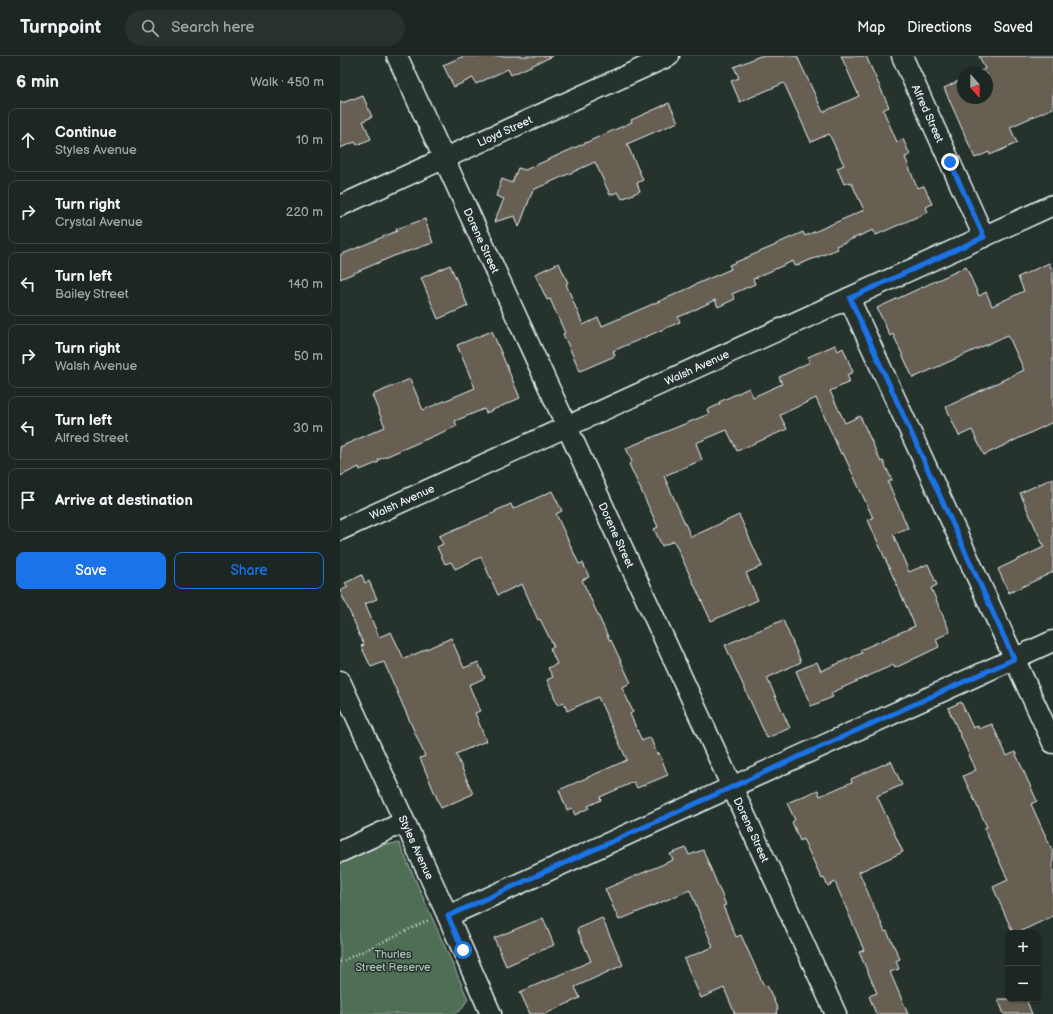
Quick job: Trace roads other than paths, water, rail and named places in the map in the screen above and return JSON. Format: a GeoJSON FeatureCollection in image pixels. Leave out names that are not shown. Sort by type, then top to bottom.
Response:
{"type":"FeatureCollection","features":[{"type":"Feature","properties":{"kind":"street","name":"Dorene Street"},"geometry":{"type":"LineString","coordinates":[[397,56],[836,1014]]}},
{"type":"Feature","properties":{"kind":"street","name":"Lloyd Street"},"geometry":{"type":"LineString","coordinates":[[340,206],[669,56]]}},
{"type":"Feature","properties":{"kind":"street","name":"Alfred Street"},"geometry":{"type":"LineString","coordinates":[[902,56],[984,237]]}},
{"type":"Feature","properties":{"kind":"street","name":"Walsh Avenue"},"geometry":{"type":"LineString","coordinates":[[340,530],[1053,205]]}},
{"type":"Feature","properties":{"kind":"street"},"geometry":{"type":"LineString","coordinates":[[850,298],[1053,743]]}},
{"type":"Feature","properties":{"kind":"street"},"geometry":{"type":"LineString","coordinates":[[447,914],[732,787],[1053,641]]}},
{"type":"Feature","properties":{"kind":"street","name":"Styles Avenue"},"geometry":{"type":"LineString","coordinates":[[340,681],[447,914],[488,1013]]}},
{"type":"Feature","properties":{"kind":"street"},"geometry":{"type":"LineString","coordinates":[[340,852],[404,822]]}},
{"type":"Feature","properties":{"kind":"park label","name":"Thurles Street Reserve"},"geometry":{"type":"Point","coordinates":[393,960]}}]}
